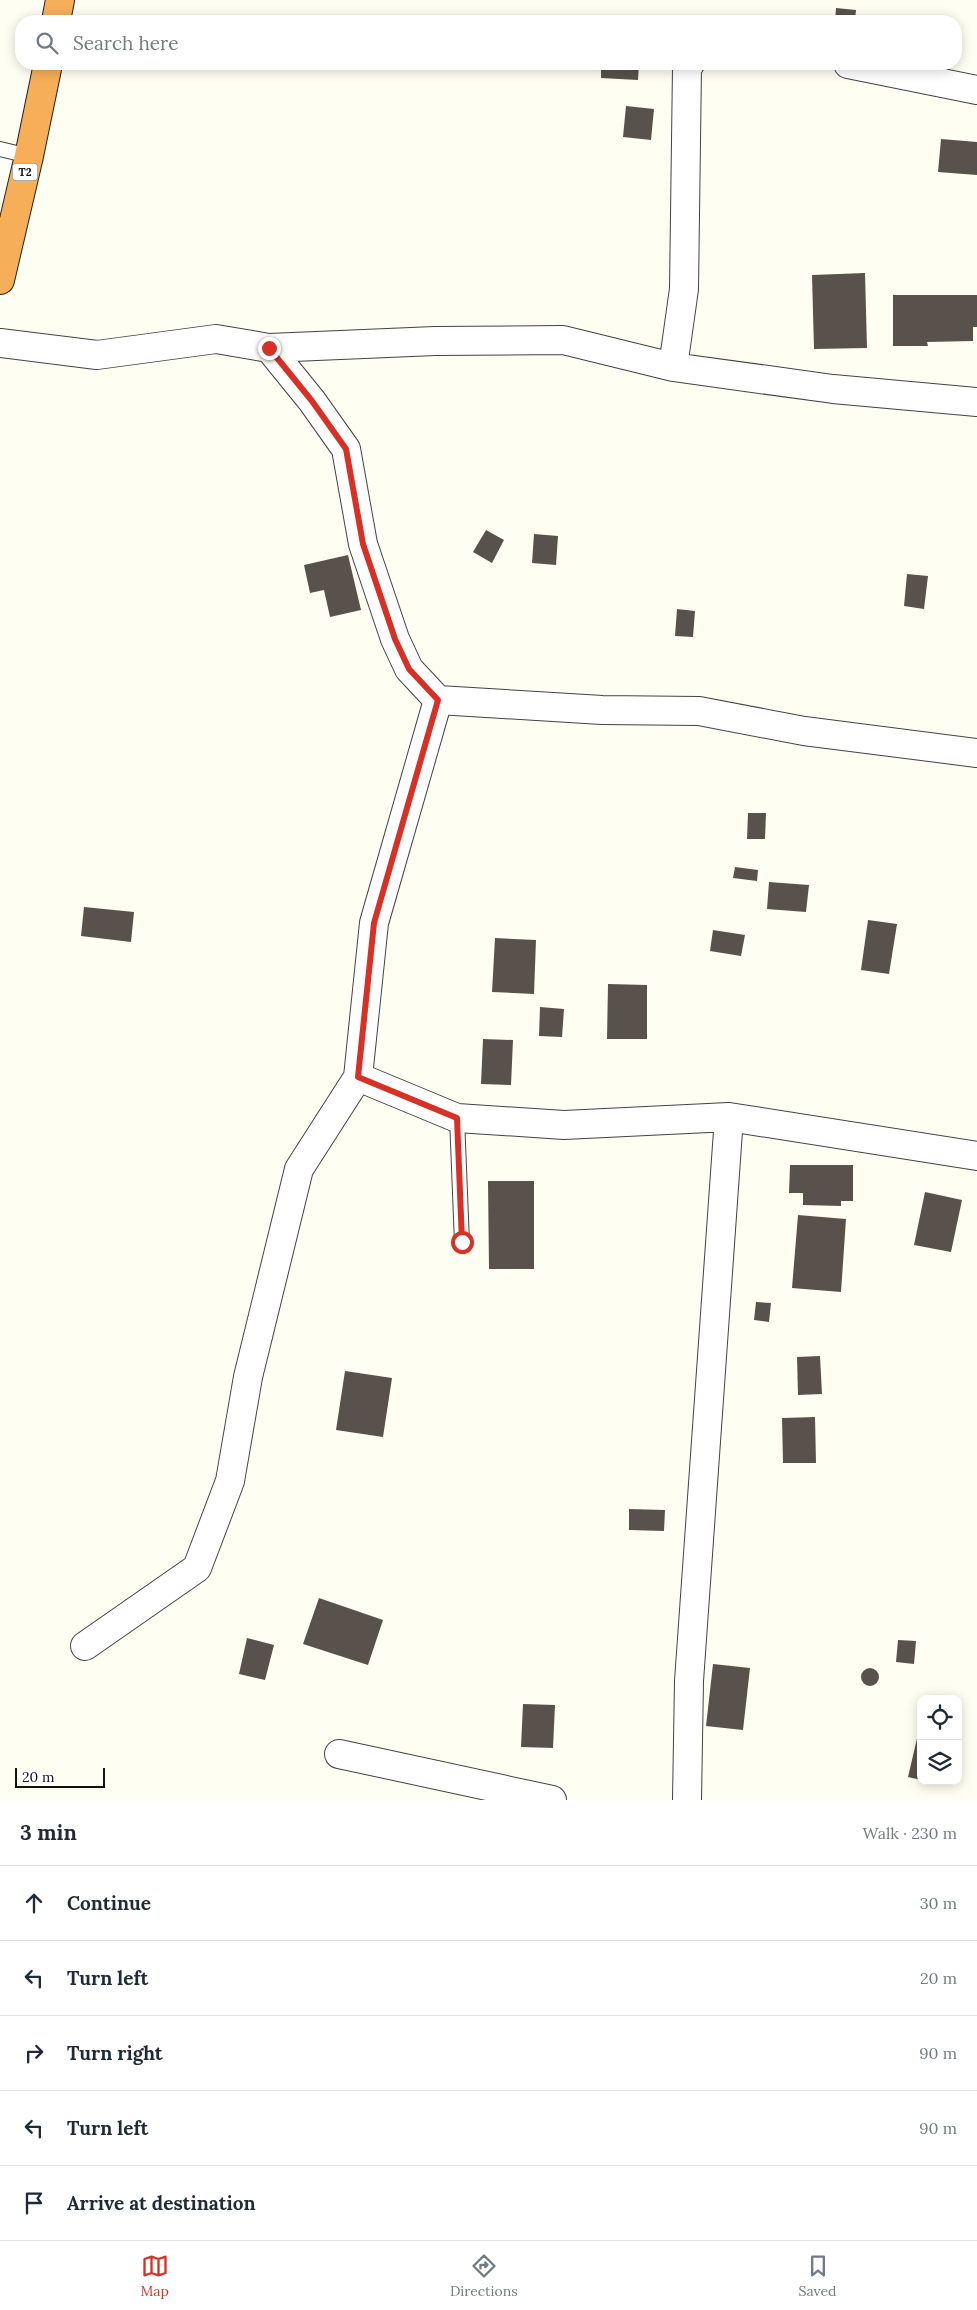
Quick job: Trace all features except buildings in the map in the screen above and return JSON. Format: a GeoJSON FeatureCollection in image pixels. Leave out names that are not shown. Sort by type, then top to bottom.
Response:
{"type":"FeatureCollection","features":[{"type":"Feature","properties":{"kind":"highway"},"geometry":{"type":"LineString","coordinates":[[57,15],[60,0]]}},
{"type":"Feature","properties":{"kind":"highway","name":"T2"},"geometry":{"type":"LineString","coordinates":[[0,280],[47,70]]}},
{"type":"Feature","properties":{"kind":"street"},"geometry":{"type":"LineString","coordinates":[[673,367],[684,290],[687,70]]}},
{"type":"Feature","properties":{"kind":"street"},"geometry":{"type":"LineString","coordinates":[[878,70],[977,90]]}},
{"type":"Feature","properties":{"kind":"street"},"geometry":{"type":"LineString","coordinates":[[0,343],[97,355],[216,339],[269,348],[435,341],[563,340],[673,367],[833,389],[977,402]]}},
{"type":"Feature","properties":{"kind":"street"},"geometry":{"type":"LineString","coordinates":[[269,348],[312,401],[346,449],[363,544],[395,639],[409,669],[438,700],[602,710],[699,711],[804,731],[977,753]]}},
{"type":"Feature","properties":{"kind":"street"},"geometry":{"type":"LineString","coordinates":[[85,1646],[197,1568],[230,1481],[248,1377],[300,1169],[358,1077],[374,923],[438,700]]}},
{"type":"Feature","properties":{"kind":"street"},"geometry":{"type":"LineString","coordinates":[[358,1077],[457,1118],[564,1125],[729,1118],[977,1156]]}},
{"type":"Feature","properties":{"kind":"street"},"geometry":{"type":"LineString","coordinates":[[688,1800],[689,1681],[729,1118]]}},
{"type":"Feature","properties":{"kind":"street"},"geometry":{"type":"LineString","coordinates":[[340,1754],[552,1800]]}},
{"type":"Feature","properties":{"kind":"lane"},"geometry":{"type":"LineString","coordinates":[[0,149],[29,156]]}},
{"type":"Feature","properties":{"kind":"lane"},"geometry":{"type":"LineString","coordinates":[[457,1118],[462,1242]]}},
{"type":"Feature","properties":{"kind":"route"},"geometry":{"type":"LineString","coordinates":[[269,348],[312,401],[346,449],[363,544],[395,639],[409,669],[438,700],[374,923],[358,1077],[457,1118],[462,1242]]}}]}
